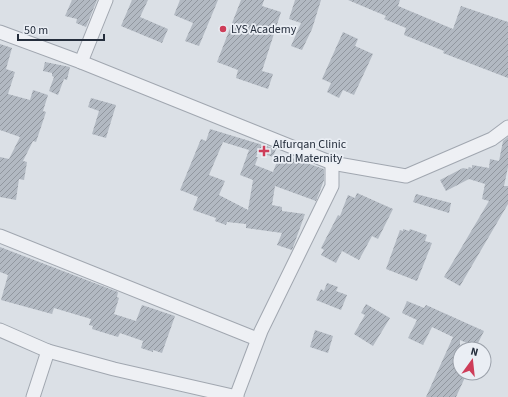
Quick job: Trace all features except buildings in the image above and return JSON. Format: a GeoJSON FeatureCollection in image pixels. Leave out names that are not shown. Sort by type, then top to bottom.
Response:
{"type":"FeatureCollection","features":[{"type":"Feature","properties":{"kind":"street"},"geometry":{"type":"LineString","coordinates":[[81,62],[106,0]]}},
{"type":"Feature","properties":{"kind":"street"},"geometry":{"type":"LineString","coordinates":[[0,32],[81,62],[332,164],[406,176],[492,139],[508,127]]}},
{"type":"Feature","properties":{"kind":"street"},"geometry":{"type":"LineString","coordinates":[[0,330],[48,351],[114,369],[236,397],[257,339],[332,186],[332,164]]}},
{"type":"Feature","properties":{"kind":"street"},"geometry":{"type":"LineString","coordinates":[[0,236],[257,339]]}},
{"type":"Feature","properties":{"kind":"street"},"geometry":{"type":"LineString","coordinates":[[33,397],[48,351]]}},
{"type":"Feature","properties":{"kind":"place","name":"LYS Academy"},"geometry":{"type":"Point","coordinates":[223,29]}},
{"type":"Feature","properties":{"kind":"place","name":"Alfurqan Clinic and Maternity"},"geometry":{"type":"Point","coordinates":[264,151]}}]}
